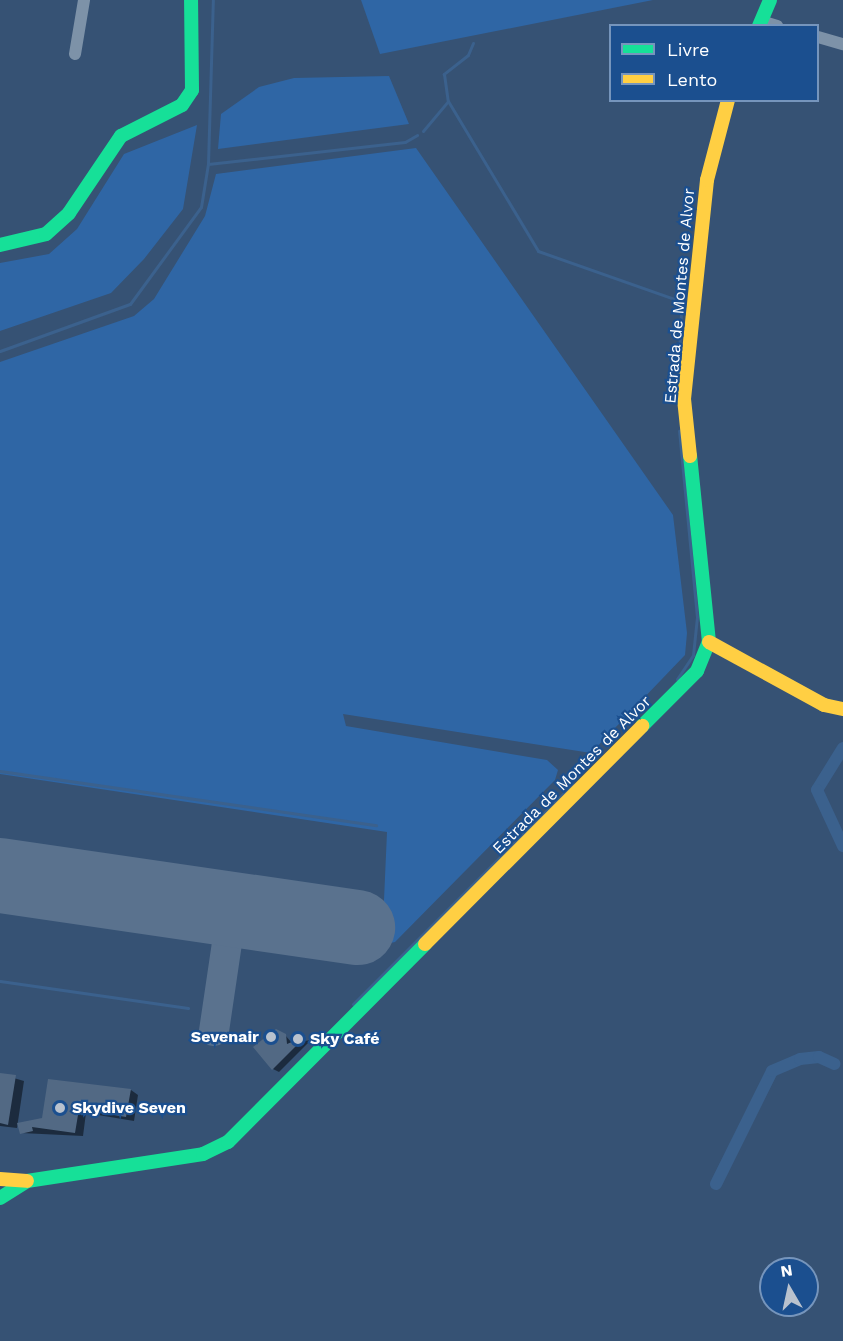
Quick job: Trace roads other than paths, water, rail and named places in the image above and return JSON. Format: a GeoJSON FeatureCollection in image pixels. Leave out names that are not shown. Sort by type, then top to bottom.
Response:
{"type":"FeatureCollection","features":[{"type":"Feature","properties":{"kind":"street"},"geometry":{"type":"LineString","coordinates":[[75,54],[84,0]]}},
{"type":"Feature","properties":{"kind":"street"},"geometry":{"type":"LineString","coordinates":[[0,245],[46,234],[69,213],[121,136],[182,105],[192,90],[191,0]]}},
{"type":"Feature","properties":{"kind":"street"},"geometry":{"type":"LineString","coordinates":[[760,23],[770,0]]}},
{"type":"Feature","properties":{"kind":"street"},"geometry":{"type":"LineString","coordinates":[[819,37],[843,44]]}},
{"type":"Feature","properties":{"kind":"street","name":"Estrada de Montes de Alvor"},"geometry":{"type":"LineString","coordinates":[[0,1198],[27,1181],[203,1154],[228,1142],[670,701],[697,671],[709,642],[684,399],[707,180],[727,102]]}},
{"type":"Feature","properties":{"kind":"street"},"geometry":{"type":"LineString","coordinates":[[709,642],[824,705],[843,710]]}},
{"type":"Feature","properties":{"kind":"street"},"geometry":{"type":"LineString","coordinates":[[0,1179],[27,1181]]}},
{"type":"Feature","properties":{"kind":"waterway"},"geometry":{"type":"LineString","coordinates":[[0,351],[130,304],[201,207],[208,164],[213,0]]}},
{"type":"Feature","properties":{"kind":"waterway"},"geometry":{"type":"LineString","coordinates":[[473,43],[468,55],[444,74],[448,101],[538,251],[680,301]]}},
{"type":"Feature","properties":{"kind":"waterway"},"geometry":{"type":"LineString","coordinates":[[423,131],[448,101]]}},
{"type":"Feature","properties":{"kind":"waterway"},"geometry":{"type":"LineString","coordinates":[[208,164],[405,142],[417,135]]}},
{"type":"Feature","properties":{"kind":"waterway"},"geometry":{"type":"LineString","coordinates":[[678,379],[681,314]]}},
{"type":"Feature","properties":{"kind":"waterway"},"geometry":{"type":"LineString","coordinates":[[677,679],[693,655],[697,617],[679,431]]}},
{"type":"Feature","properties":{"kind":"waterway"},"geometry":{"type":"LineString","coordinates":[[843,748],[817,790],[843,846]]}},
{"type":"Feature","properties":{"kind":"waterway"},"geometry":{"type":"LineString","coordinates":[[0,771],[376,825]]}},
{"type":"Feature","properties":{"kind":"waterway"},"geometry":{"type":"LineString","coordinates":[[353,1004],[573,784]]}},
{"type":"Feature","properties":{"kind":"waterway"},"geometry":{"type":"LineString","coordinates":[[0,981],[188,1008]]}},
{"type":"Feature","properties":{"kind":"waterway"},"geometry":{"type":"LineString","coordinates":[[716,1184],[772,1071],[800,1059],[819,1057],[835,1064]]}},
{"type":"Feature","properties":{"kind":"place","name":"Sevenair"},"geometry":{"type":"Point","coordinates":[271,1037]}},
{"type":"Feature","properties":{"kind":"place","name":"Sky Café"},"geometry":{"type":"Point","coordinates":[298,1039]}},
{"type":"Feature","properties":{"kind":"place","name":"Skydive Seven"},"geometry":{"type":"Point","coordinates":[60,1108]}}]}
